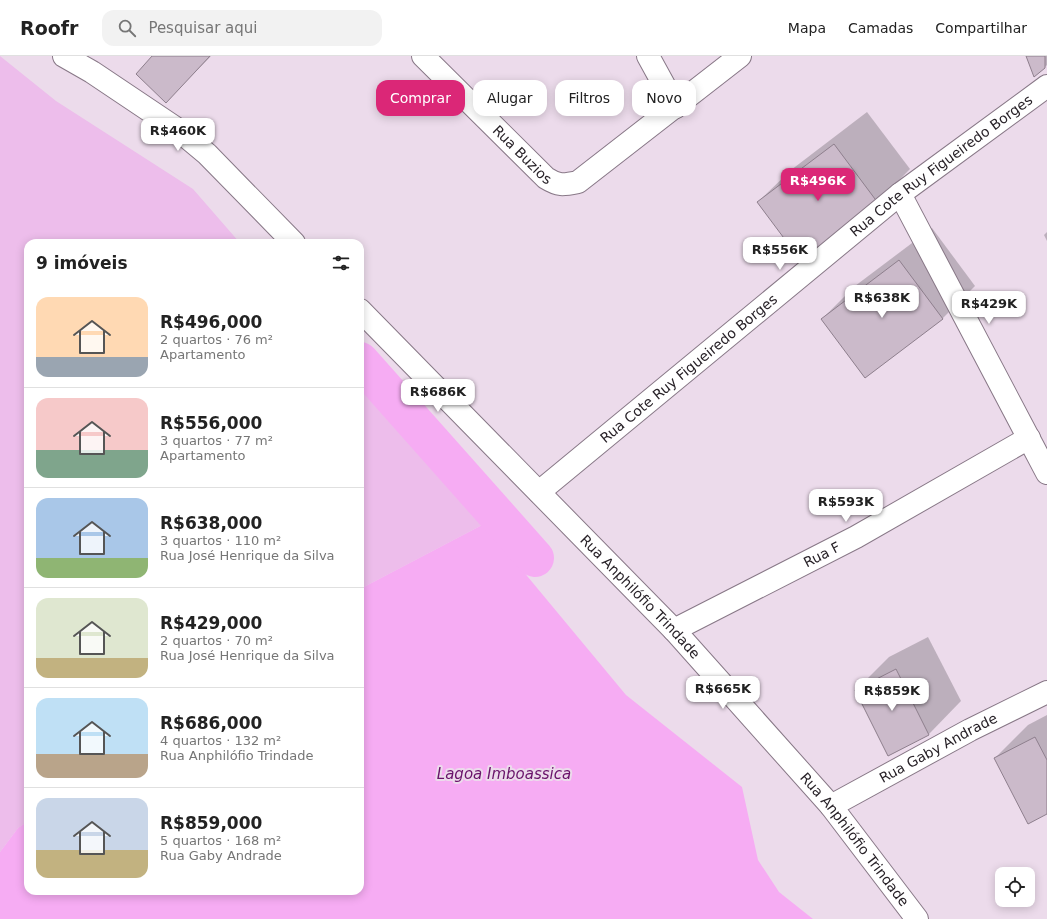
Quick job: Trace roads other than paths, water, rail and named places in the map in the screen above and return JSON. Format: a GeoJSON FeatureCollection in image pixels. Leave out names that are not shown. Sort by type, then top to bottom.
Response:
{"type":"FeatureCollection","features":[{"type":"Feature","properties":{"kind":"street"},"geometry":{"type":"LineString","coordinates":[[64,56],[92,72],[177,129],[207,154],[290,239]]}},
{"type":"Feature","properties":{"kind":"street","name":"Rua Buzios"},"geometry":{"type":"LineString","coordinates":[[424,56],[546,178],[554,183],[562,185],[578,182],[664,116]]}},
{"type":"Feature","properties":{"kind":"street"},"geometry":{"type":"LineString","coordinates":[[648,56],[661,80]]}},
{"type":"Feature","properties":{"kind":"street"},"geometry":{"type":"LineString","coordinates":[[696,91],[740,56]]}},
{"type":"Feature","properties":{"kind":"street","name":"Rua Cote Ruy Figueiredo Borges"},"geometry":{"type":"LineString","coordinates":[[539,492],[900,194],[1047,86]]}},
{"type":"Feature","properties":{"kind":"street"},"geometry":{"type":"LineString","coordinates":[[900,194],[1047,473]]}},
{"type":"Feature","properties":{"kind":"street","name":"Rua Anphilófio Trindade"},"geometry":{"type":"LineString","coordinates":[[364,314],[674,630],[831,806],[917,919]]}},
{"type":"Feature","properties":{"kind":"street","name":"Rua F"},"geometry":{"type":"LineString","coordinates":[[674,630],[856,537],[1029,438]]}},
{"type":"Feature","properties":{"kind":"street","name":"Rua Gaby Andrade"},"geometry":{"type":"LineString","coordinates":[[831,806],[970,730],[1047,692]]}},
{"type":"Feature","properties":{"kind":"water","name":"Lagoa Imboassica"},"geometry":{"type":"Polygon","coordinates":[[[484,524],[626,695],[742,787],[758,860],[779,892],[813,919],[0,919],[0,852],[18,828],[24,824],[24,895],[364,895],[364,587],[484,524]]]}},
{"type":"Feature","properties":{"kind":"waterway"},"geometry":{"type":"LineString","coordinates":[[364,366],[535,558]]}}]}
